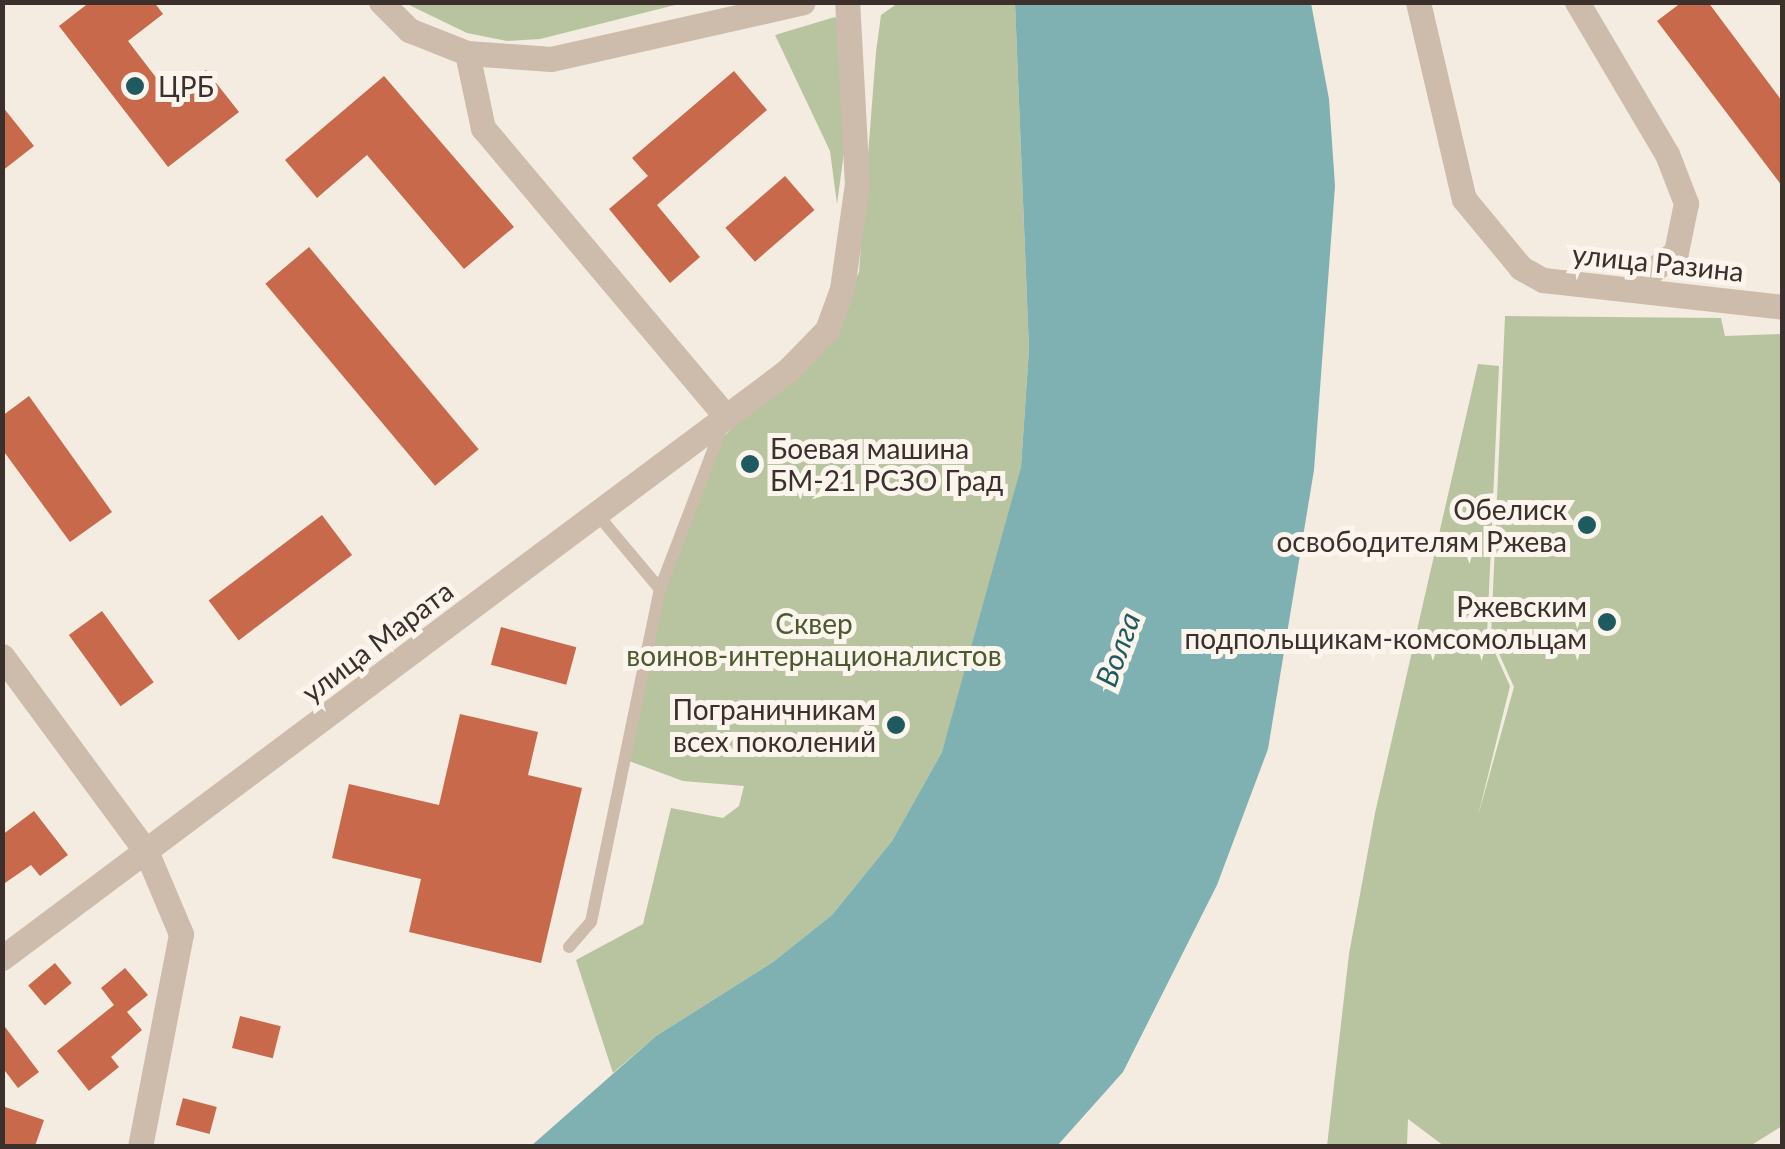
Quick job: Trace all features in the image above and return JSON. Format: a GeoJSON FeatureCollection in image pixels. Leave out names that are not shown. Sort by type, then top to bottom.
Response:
{"type":"FeatureCollection","features":[{"type":"Feature","properties":{"kind":"street"},"geometry":{"type":"LineString","coordinates":[[381,2],[409,30],[467,53],[550,59],[804,2]]}},
{"type":"Feature","properties":{"kind":"street","name":"улица Марата"},"geometry":{"type":"LineString","coordinates":[[2,958],[787,372],[827,330],[852,236],[856,184],[847,2]]}},
{"type":"Feature","properties":{"kind":"street","name":"улица Разина"},"geometry":{"type":"LineString","coordinates":[[1418,2],[1464,199],[1502,250],[1543,280],[1782,308]]}},
{"type":"Feature","properties":{"kind":"street"},"geometry":{"type":"LineString","coordinates":[[1577,2],[1666,154],[1686,203],[1676,252],[1631,288]]}},
{"type":"Feature","properties":{"kind":"street"},"geometry":{"type":"LineString","coordinates":[[467,53],[483,128],[726,418]]}},
{"type":"Feature","properties":{"kind":"street"},"geometry":{"type":"LineString","coordinates":[[2,656],[146,851],[181,934],[140,1146]]}},
{"type":"Feature","properties":{"kind":"lane"},"geometry":{"type":"LineString","coordinates":[[569,947],[591,922],[660,588],[726,418]]}},
{"type":"Feature","properties":{"kind":"lane"},"geometry":{"type":"LineString","coordinates":[[597,514],[660,588]]}},
{"type":"Feature","properties":{"kind":"green space"},"geometry":{"type":"Polygon","coordinates":[[[405,3],[683,3],[540,39],[507,41],[467,33],[405,3]]]}},
{"type":"Feature","properties":{"kind":"green space","name":"Сквер воинов-интернационалистов"},"geometry":{"type":"Polygon","coordinates":[[[898,3],[1015,3],[1029,349],[1021,467],[979,633],[942,752],[892,841],[832,915],[773,962],[656,1036],[613,1073],[576,960],[643,924],[671,808],[723,818],[739,806],[744,786],[683,781],[629,761],[664,593],[723,437],[835,326],[859,272],[881,15],[898,3]]]}},
{"type":"Feature","properties":{"kind":"green space"},"geometry":{"type":"Polygon","coordinates":[[[835,17],[841,25],[845,145],[837,204],[830,151],[775,35],[835,17]]]}},
{"type":"Feature","properties":{"kind":"green space"},"geometry":{"type":"Polygon","coordinates":[[[1505,316],[1721,318],[1725,336],[1782,334],[1782,1126],[1750,1146],[1444,1146],[1408,1119],[1407,1146],[1327,1146],[1349,954],[1375,813],[1478,364],[1499,366],[1487,635],[1510,686],[1478,816],[1514,687],[1491,636],[1505,316]]]}},
{"type":"Feature","properties":{"kind":"water","name":"Волга"},"geometry":{"type":"Polygon","coordinates":[[[1015,3],[1311,3],[1329,99],[1335,186],[1314,470],[1268,749],[1217,885],[1123,1072],[1057,1146],[531,1146],[656,1036],[773,962],[832,915],[892,841],[942,752],[1021,467],[1029,349],[1015,3]]]}},
{"type":"Feature","properties":{"kind":"building"},"geometry":{"type":"Polygon","coordinates":[[[90,2],[154,2],[163,14],[128,41],[171,97],[206,70],[239,112],[168,167],[59,26],[90,2]]]}},
{"type":"Feature","properties":{"kind":"building"},"geometry":{"type":"Polygon","coordinates":[[[1682,2],[1708,2],[1782,101],[1782,186],[1657,21],[1682,2]]]}},
{"type":"Feature","properties":{"kind":"building"},"geometry":{"type":"Polygon","coordinates":[[[734,71],[767,110],[657,205],[700,257],[670,283],[609,209],[648,176],[632,158],[734,71]]]}},
{"type":"Feature","properties":{"kind":"building"},"geometry":{"type":"Polygon","coordinates":[[[384,76],[514,227],[464,269],[367,155],[317,198],[285,160],[384,76]]]}},
{"type":"Feature","properties":{"kind":"building"},"geometry":{"type":"Polygon","coordinates":[[[2,106],[34,146],[2,171],[2,106]]]}},
{"type":"Feature","properties":{"kind":"building"},"geometry":{"type":"Polygon","coordinates":[[[785,176],[815,210],[755,262],[725,228],[785,176]]]}},
{"type":"Feature","properties":{"kind":"building"},"geometry":{"type":"Polygon","coordinates":[[[309,247],[479,449],[435,486],[265,284],[309,247]]]}},
{"type":"Feature","properties":{"kind":"building"},"geometry":{"type":"Polygon","coordinates":[[[29,396],[112,512],[70,542],[2,449],[2,416],[29,396]]]}},
{"type":"Feature","properties":{"kind":"building"},"geometry":{"type":"Polygon","coordinates":[[[322,515],[352,555],[239,640],[209,600],[322,515]]]}},
{"type":"Feature","properties":{"kind":"building"},"geometry":{"type":"Polygon","coordinates":[[[102,611],[154,682],[121,706],[69,635],[102,611]]]}},
{"type":"Feature","properties":{"kind":"building"},"geometry":{"type":"Polygon","coordinates":[[[501,627],[576,647],[566,685],[491,665],[501,627]]]}},
{"type":"Feature","properties":{"kind":"building"},"geometry":{"type":"Polygon","coordinates":[[[460,714],[538,732],[528,775],[582,788],[541,963],[409,932],[421,879],[332,858],[349,784],[439,805],[460,714]]]}},
{"type":"Feature","properties":{"kind":"building"},"geometry":{"type":"Polygon","coordinates":[[[34,811],[68,855],[40,876],[31,865],[2,885],[2,835],[34,811]]]}},
{"type":"Feature","properties":{"kind":"building"},"geometry":{"type":"Polygon","coordinates":[[[55,963],[72,983],[45,1005],[28,985],[55,963]]]}},
{"type":"Feature","properties":{"kind":"building"},"geometry":{"type":"Polygon","coordinates":[[[125,968],[148,995],[127,1012],[142,1030],[111,1057],[119,1067],[89,1091],[57,1051],[114,1005],[101,988],[125,968]]]}},
{"type":"Feature","properties":{"kind":"building"},"geometry":{"type":"Polygon","coordinates":[[[240,1016],[281,1026],[273,1058],[232,1048],[240,1016]]]}},
{"type":"Feature","properties":{"kind":"building"},"geometry":{"type":"Polygon","coordinates":[[[2,1023],[39,1072],[18,1088],[2,1067],[2,1023]]]}},
{"type":"Feature","properties":{"kind":"building"},"geometry":{"type":"Polygon","coordinates":[[[183,1098],[217,1107],[210,1134],[176,1125],[183,1098]]]}},
{"type":"Feature","properties":{"kind":"building"},"geometry":{"type":"Polygon","coordinates":[[[2,1106],[44,1120],[35,1146],[2,1146],[2,1106]]]}},
{"type":"Feature","properties":{"kind":"place","name":"ЦРБ"},"geometry":{"type":"Point","coordinates":[135,86]}},
{"type":"Feature","properties":{"kind":"place","name":"Боевая машина БМ-21 РСЗО Град"},"geometry":{"type":"Point","coordinates":[750,464]}},
{"type":"Feature","properties":{"kind":"place","name":"Обелиск освободителям Ржева"},"geometry":{"type":"Point","coordinates":[1587,525]}},
{"type":"Feature","properties":{"kind":"place","name":"Ржевским подпольщикам-комсомольцам"},"geometry":{"type":"Point","coordinates":[1607,622]}},
{"type":"Feature","properties":{"kind":"place","name":"Пограничникам всех поколений"},"geometry":{"type":"Point","coordinates":[896,725]}}]}
